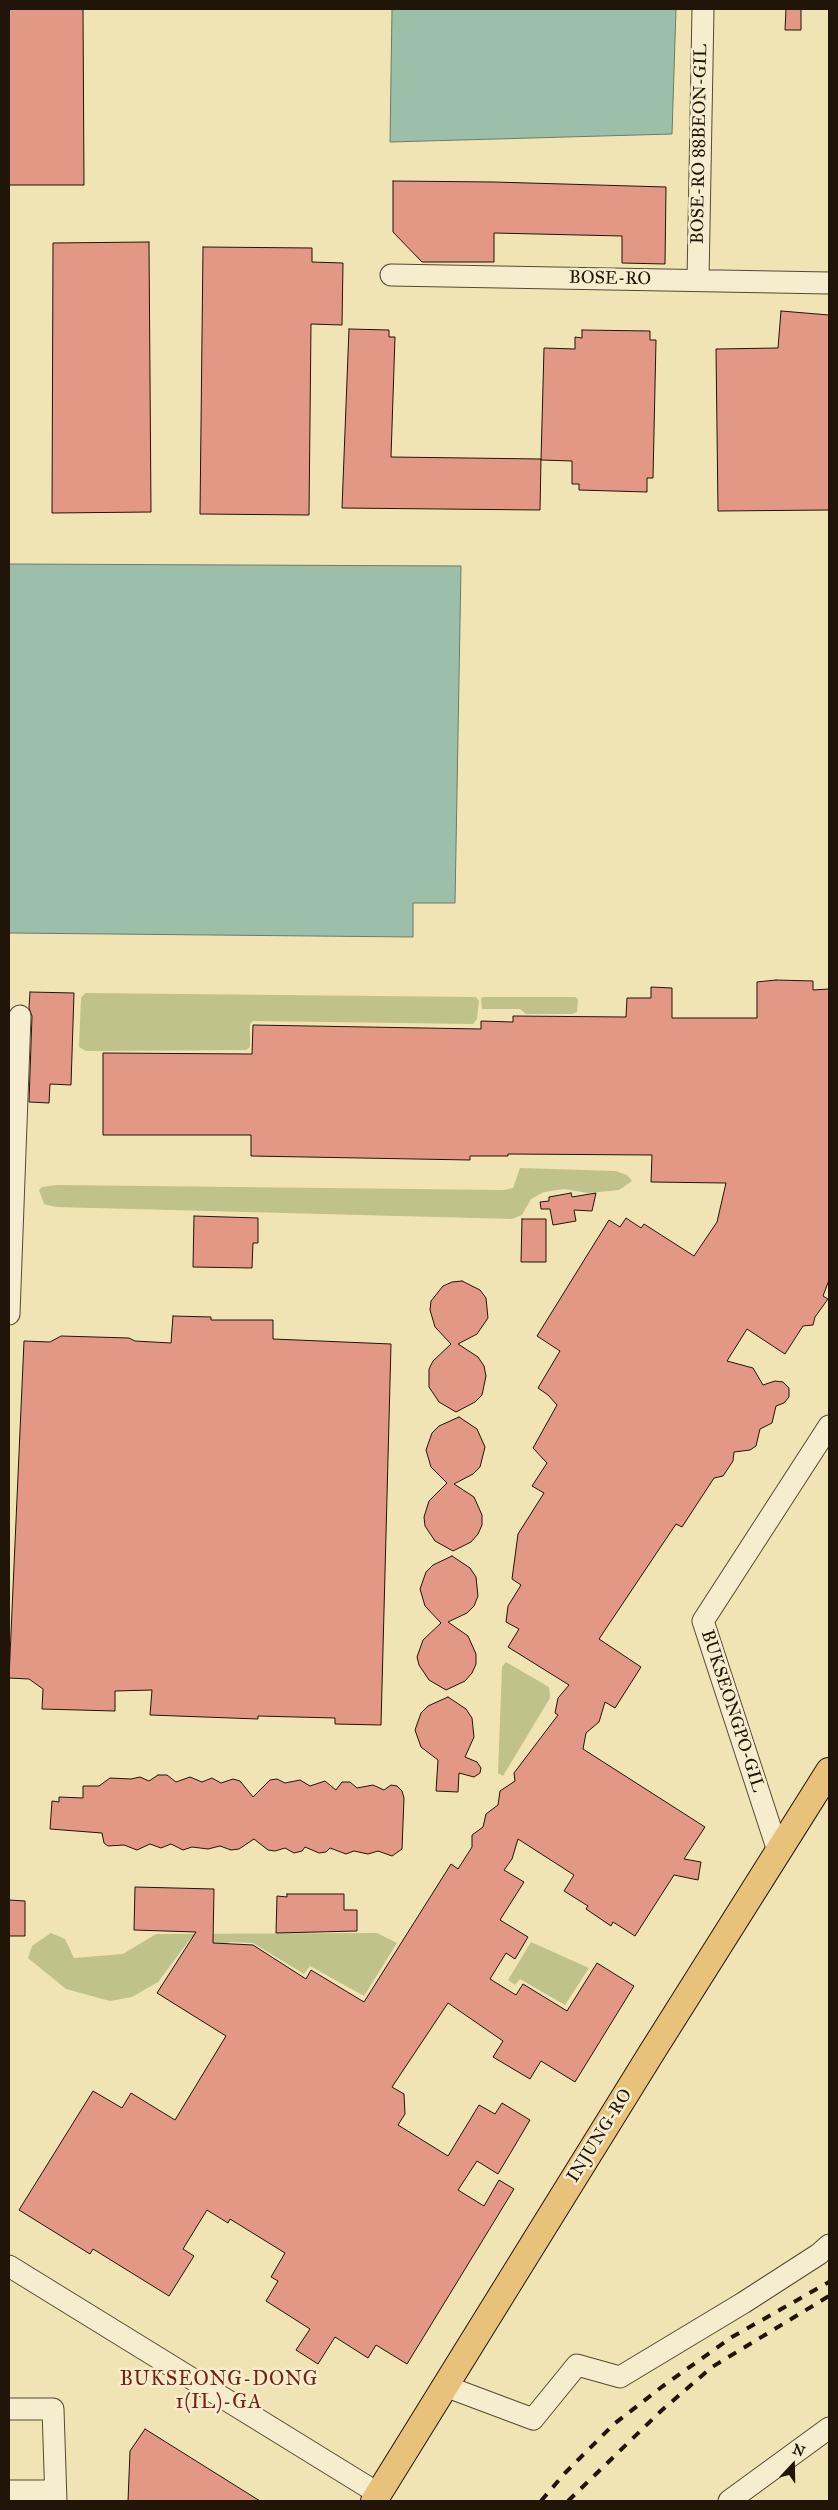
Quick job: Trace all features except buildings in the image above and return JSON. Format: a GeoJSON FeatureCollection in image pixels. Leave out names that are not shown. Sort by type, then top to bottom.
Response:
{"type":"FeatureCollection","features":[{"type":"Feature","properties":{"kind":"main road","name":"INJUNG-RO"},"geometry":{"type":"LineString","coordinates":[[376,2498],[829,1772]]}},
{"type":"Feature","properties":{"kind":"street","name":"BOSE-RO 88BEON-GIL"},"geometry":{"type":"LineString","coordinates":[[698,280],[702,9]]}},
{"type":"Feature","properties":{"kind":"street","name":"BOSE-RO"},"geometry":{"type":"LineString","coordinates":[[391,275],[829,283]]}},
{"type":"Feature","properties":{"kind":"street"},"geometry":{"type":"LineString","coordinates":[[9,1314],[20,1016]]}},
{"type":"Feature","properties":{"kind":"street","name":"BUKSEONGPO-GIL"},"geometry":{"type":"LineString","coordinates":[[778,1851],[703,1621],[829,1426]]}},
{"type":"Feature","properties":{"kind":"street"},"geometry":{"type":"LineString","coordinates":[[445,2386],[534,2418],[577,2365],[620,2377],[743,2303],[819,2254],[829,2245]]}},
{"type":"Feature","properties":{"kind":"street"},"geometry":{"type":"LineString","coordinates":[[9,2266],[376,2498]]}},
{"type":"Feature","properties":{"kind":"street"},"geometry":{"type":"LineString","coordinates":[[9,2409],[53,2409],[56,2496],[9,2491]]}},
{"type":"Feature","properties":{"kind":"street"},"geometry":{"type":"LineString","coordinates":[[729,2501],[829,2428]]}},
{"type":"Feature","properties":{"kind":"shaded area"},"geometry":{"type":"Polygon","coordinates":[[[392,9],[676,9],[672,134],[390,142],[392,9]]]}},
{"type":"Feature","properties":{"kind":"shaded area"},"geometry":{"type":"Polygon","coordinates":[[[9,564],[461,566],[455,903],[413,903],[413,937],[10,933],[9,937],[9,564]]]}},
{"type":"Feature","properties":{"kind":"shaded area"},"geometry":{"type":"Polygon","coordinates":[[[85,993],[476,997],[479,1001],[477,1019],[473,1024],[253,1021],[250,1024],[250,1047],[246,1050],[86,1051],[79,1047],[81,998],[85,993]]]}},
{"type":"Feature","properties":{"kind":"shaded area"},"geometry":{"type":"Polygon","coordinates":[[[483,997],[575,997],[578,999],[577,1012],[572,1014],[526,1014],[520,1009],[482,1009],[481,999],[483,997]]]}},
{"type":"Feature","properties":{"kind":"shaded area"},"geometry":{"type":"Polygon","coordinates":[[[520,1168],[616,1171],[627,1175],[632,1181],[619,1190],[588,1193],[564,1189],[544,1192],[531,1199],[522,1215],[512,1219],[56,1207],[44,1204],[39,1190],[42,1187],[57,1185],[504,1190],[513,1188],[520,1168]]]}},
{"type":"Feature","properties":{"kind":"shaded area"},"geometry":{"type":"Polygon","coordinates":[[[506,1662],[549,1687],[550,1698],[503,1776],[498,1773],[502,1667],[506,1662]]]}},
{"type":"Feature","properties":{"kind":"shaded area"},"geometry":{"type":"Polygon","coordinates":[[[51,1933],[65,1939],[74,1958],[123,1954],[156,1934],[377,1933],[397,1943],[364,1996],[310,1966],[304,1974],[253,1943],[229,1942],[220,1955],[191,1938],[158,1982],[132,1997],[110,2001],[66,1989],[28,1958],[32,1946],[51,1933]]]}},
{"type":"Feature","properties":{"kind":"shaded area"},"geometry":{"type":"Polygon","coordinates":[[[531,1942],[589,1968],[565,2005],[520,1979],[515,1985],[508,1980],[531,1942]]]}},
{"type":"Feature","properties":{"kind":"railway"},"geometry":{"type":"LineString","coordinates":[[541,2501],[565,2473],[614,2424],[663,2386],[732,2337],[829,2282]]}},
{"type":"Feature","properties":{"kind":"railway"},"geometry":{"type":"LineString","coordinates":[[568,2501],[661,2411],[712,2367],[829,2296]]}},
{"type":"Feature","properties":{"kind":"district","name":"BUKSEONG-DONG 1(IL)-GA"},"geometry":{"type":"Point","coordinates":[219,2392]}}]}
